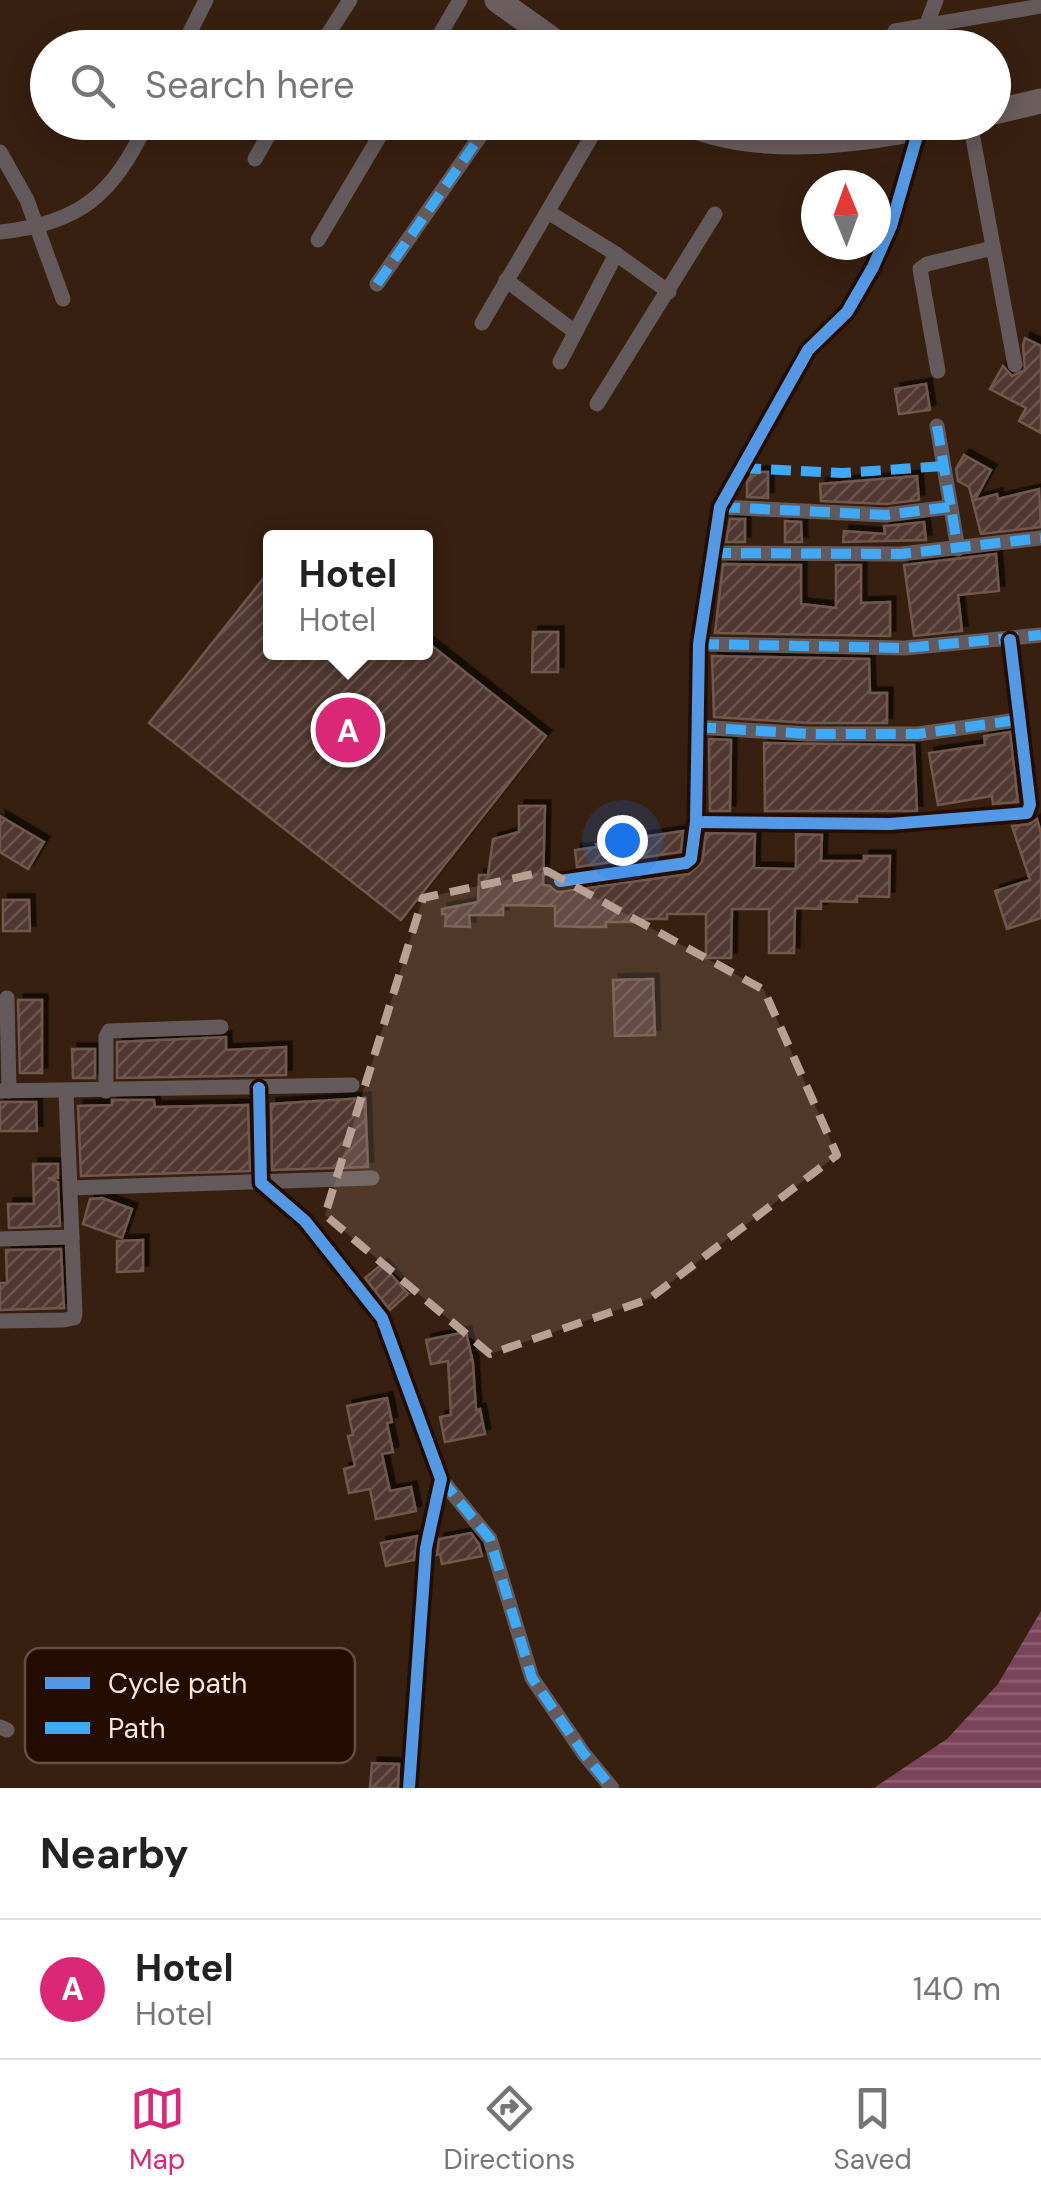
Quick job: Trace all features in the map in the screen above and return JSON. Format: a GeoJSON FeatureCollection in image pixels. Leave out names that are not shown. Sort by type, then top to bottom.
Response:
{"type":"FeatureCollection","features":[{"type":"Feature","properties":{"kind":"highway"},"geometry":{"type":"LineString","coordinates":[[497,0],[533,30]]}},
{"type":"Feature","properties":{"kind":"highway"},"geometry":{"type":"LineString","coordinates":[[1011,108],[1041,100]]}},
{"type":"Feature","properties":{"kind":"highway"},"geometry":{"type":"LineString","coordinates":[[758,140],[823,140]]}},
{"type":"Feature","properties":{"kind":"street"},"geometry":{"type":"LineString","coordinates":[[191,30],[206,0]]}},
{"type":"Feature","properties":{"kind":"street"},"geometry":{"type":"LineString","coordinates":[[331,30],[350,0]]}},
{"type":"Feature","properties":{"kind":"street"},"geometry":{"type":"LineString","coordinates":[[442,30],[460,0]]}},
{"type":"Feature","properties":{"kind":"street"},"geometry":{"type":"LineString","coordinates":[[927,24],[936,0]]}},
{"type":"Feature","properties":{"kind":"street"},"geometry":{"type":"LineString","coordinates":[[966,0],[971,17]]}},
{"type":"Feature","properties":{"kind":"street"},"geometry":{"type":"LineString","coordinates":[[900,30],[1041,6]]}},
{"type":"Feature","properties":{"kind":"street"},"geometry":{"type":"LineString","coordinates":[[0,232],[38,228],[97,198],[112,186],[139,140]]}},
{"type":"Feature","properties":{"kind":"street"},"geometry":{"type":"LineString","coordinates":[[255,159],[266,140]]}},
{"type":"Feature","properties":{"kind":"street"},"geometry":{"type":"LineString","coordinates":[[318,240],[377,140]]}},
{"type":"Feature","properties":{"kind":"street"},"geometry":{"type":"LineString","coordinates":[[377,284],[477,140]]}},
{"type":"Feature","properties":{"kind":"street"},"geometry":{"type":"LineString","coordinates":[[482,323],[590,140]]}},
{"type":"Feature","properties":{"kind":"street"},"geometry":{"type":"LineString","coordinates":[[560,882],[686,863],[691,859],[696,822],[699,644],[720,507],[808,350],[847,312],[873,266],[892,226],[916,140]]}},
{"type":"Feature","properties":{"kind":"street"},"geometry":{"type":"LineString","coordinates":[[973,140],[1015,365]]}},
{"type":"Feature","properties":{"kind":"street"},"geometry":{"type":"LineString","coordinates":[[0,152],[27,200],[62,299]]}},
{"type":"Feature","properties":{"kind":"street"},"geometry":{"type":"LineString","coordinates":[[548,212],[670,292]]}},
{"type":"Feature","properties":{"kind":"street"},"geometry":{"type":"LineString","coordinates":[[597,404],[715,214]]}},
{"type":"Feature","properties":{"kind":"street"},"geometry":{"type":"LineString","coordinates":[[938,371],[920,269],[926,264],[993,248]]}},
{"type":"Feature","properties":{"kind":"street"},"geometry":{"type":"LineString","coordinates":[[560,362],[616,254]]}},
{"type":"Feature","properties":{"kind":"street"},"geometry":{"type":"LineString","coordinates":[[506,280],[575,332]]}},
{"type":"Feature","properties":{"kind":"street"},"geometry":{"type":"LineString","coordinates":[[938,426],[958,548]]}},
{"type":"Feature","properties":{"kind":"street"},"geometry":{"type":"LineString","coordinates":[[720,507],[870,514],[950,507]]}},
{"type":"Feature","properties":{"kind":"street"},"geometry":{"type":"LineString","coordinates":[[711,553],[830,556],[1041,538]]}},
{"type":"Feature","properties":{"kind":"street"},"geometry":{"type":"LineString","coordinates":[[699,644],[905,648],[1041,635]]}},
{"type":"Feature","properties":{"kind":"street"},"geometry":{"type":"LineString","coordinates":[[696,822],[890,824],[1027,813],[1035,807],[1017,720],[1010,640]]}},
{"type":"Feature","properties":{"kind":"street"},"geometry":{"type":"LineString","coordinates":[[696,728],[918,734],[1017,720]]}},
{"type":"Feature","properties":{"kind":"street"},"geometry":{"type":"LineString","coordinates":[[7,998],[5,1091],[352,1085]]}},
{"type":"Feature","properties":{"kind":"street"},"geometry":{"type":"LineString","coordinates":[[106,1091],[109,1031],[222,1027]]}},
{"type":"Feature","properties":{"kind":"street"},"geometry":{"type":"LineString","coordinates":[[259,1088],[261,1183],[304,1221],[382,1318],[440,1479],[490,1539],[532,1678],[612,1788]]}},
{"type":"Feature","properties":{"kind":"street"},"geometry":{"type":"LineString","coordinates":[[0,1322],[74,1318],[66,1092]]}},
{"type":"Feature","properties":{"kind":"street"},"geometry":{"type":"LineString","coordinates":[[71,1188],[372,1178]]}},
{"type":"Feature","properties":{"kind":"street"},"geometry":{"type":"LineString","coordinates":[[0,1240],[72,1237]]}},
{"type":"Feature","properties":{"kind":"street"},"geometry":{"type":"LineString","coordinates":[[408,1788],[426,1548],[440,1479]]}},
{"type":"Feature","properties":{"kind":"highlighted area"},"geometry":{"type":"Polygon","coordinates":[[[547,871],[764,990],[837,1155],[649,1299],[490,1354],[325,1215],[423,898],[547,871]]]}},
{"type":"Feature","properties":{"kind":"shaded area"},"geometry":{"type":"Polygon","coordinates":[[[1041,1611],[1041,1788],[874,1788],[947,1739],[998,1684],[1041,1611]]]}},
{"type":"Feature","properties":{"kind":"building"},"geometry":{"type":"Polygon","coordinates":[[[1025,338],[1041,346],[1041,433],[1019,421],[1026,408],[990,389],[1003,366],[1012,376],[1025,370],[1025,338]]]}},
{"type":"Feature","properties":{"kind":"building"},"geometry":{"type":"Polygon","coordinates":[[[926,384],[930,410],[899,414],[895,389],[926,384]]]}},
{"type":"Feature","properties":{"kind":"building"},"geometry":{"type":"Polygon","coordinates":[[[964,455],[991,470],[975,500],[1039,489],[1041,527],[981,534],[969,487],[958,481],[956,469],[964,455]]]}},
{"type":"Feature","properties":{"kind":"building"},"geometry":{"type":"Polygon","coordinates":[[[753,472],[768,472],[768,498],[747,497],[747,482],[753,472]]]}},
{"type":"Feature","properties":{"kind":"building"},"geometry":{"type":"Polygon","coordinates":[[[917,476],[919,500],[886,504],[821,501],[820,484],[917,476]]]}},
{"type":"Feature","properties":{"kind":"building"},"geometry":{"type":"Polygon","coordinates":[[[730,519],[745,519],[745,542],[726,542],[730,519]]]}},
{"type":"Feature","properties":{"kind":"building"},"geometry":{"type":"Polygon","coordinates":[[[785,521],[801,522],[802,542],[785,542],[785,521]]]}},
{"type":"Feature","properties":{"kind":"building"},"geometry":{"type":"Polygon","coordinates":[[[924,522],[926,540],[843,542],[844,531],[885,534],[884,526],[924,522]]]}},
{"type":"Feature","properties":{"kind":"building"},"geometry":{"type":"Polygon","coordinates":[[[996,554],[999,591],[958,595],[962,631],[914,636],[904,565],[996,554]]]}},
{"type":"Feature","properties":{"kind":"building"},"geometry":{"type":"Polygon","coordinates":[[[723,564],[801,565],[801,604],[836,608],[836,565],[861,565],[861,603],[890,602],[890,636],[715,633],[723,564]]]}},
{"type":"Feature","properties":{"kind":"building"},"geometry":{"type":"Polygon","coordinates":[[[263,579],[263,660],[433,660],[433,647],[546,736],[401,920],[149,723],[263,579]]]}},
{"type":"Feature","properties":{"kind":"building"},"geometry":{"type":"Polygon","coordinates":[[[533,632],[558,632],[558,672],[532,672],[533,632]]]}},
{"type":"Feature","properties":{"kind":"building"},"geometry":{"type":"Polygon","coordinates":[[[712,656],[869,659],[870,693],[887,693],[887,723],[714,717],[712,656]]]}},
{"type":"Feature","properties":{"kind":"building"},"geometry":{"type":"Polygon","coordinates":[[[1010,732],[1018,802],[993,804],[992,796],[938,805],[929,753],[985,745],[984,736],[1010,732]]]}},
{"type":"Feature","properties":{"kind":"building"},"geometry":{"type":"Polygon","coordinates":[[[709,739],[731,740],[730,811],[710,811],[709,739]]]}},
{"type":"Feature","properties":{"kind":"building"},"geometry":{"type":"Polygon","coordinates":[[[764,743],[914,745],[917,811],[765,811],[764,743]]]}},
{"type":"Feature","properties":{"kind":"building"},"geometry":{"type":"Polygon","coordinates":[[[519,806],[545,806],[543,885],[557,892],[689,874],[702,862],[706,833],[755,834],[754,868],[796,869],[796,834],[822,835],[821,861],[864,861],[864,856],[890,856],[889,897],[857,896],[857,902],[821,901],[821,909],[795,908],[794,953],[769,953],[769,909],[732,909],[731,958],[706,958],[706,914],[667,914],[667,919],[606,922],[606,927],[555,926],[555,906],[503,905],[503,915],[469,915],[470,927],[445,926],[446,914],[442,914],[442,909],[478,902],[479,875],[488,875],[493,839],[519,832],[519,806]]]}},
{"type":"Feature","properties":{"kind":"building"},"geometry":{"type":"Polygon","coordinates":[[[0,816],[44,842],[28,869],[0,852],[0,816]]]}},
{"type":"Feature","properties":{"kind":"building"},"geometry":{"type":"Polygon","coordinates":[[[1037,819],[1041,833],[1041,918],[1007,929],[995,891],[1030,880],[1012,826],[1037,819]]]}},
{"type":"Feature","properties":{"kind":"building"},"geometry":{"type":"Polygon","coordinates":[[[683,831],[681,852],[577,867],[575,850],[683,831]]]}},
{"type":"Feature","properties":{"kind":"building"},"geometry":{"type":"Polygon","coordinates":[[[3,900],[29,900],[30,931],[3,931],[3,900]]]}},
{"type":"Feature","properties":{"kind":"building"},"geometry":{"type":"Polygon","coordinates":[[[653,979],[655,1035],[615,1036],[613,980],[653,979]]]}},
{"type":"Feature","properties":{"kind":"building"},"geometry":{"type":"Polygon","coordinates":[[[18,1000],[42,1000],[42,1073],[20,1073],[18,1000]]]}},
{"type":"Feature","properties":{"kind":"building"},"geometry":{"type":"Polygon","coordinates":[[[226,1037],[226,1050],[286,1047],[286,1075],[117,1078],[117,1042],[226,1037]]]}},
{"type":"Feature","properties":{"kind":"building"},"geometry":{"type":"Polygon","coordinates":[[[72,1049],[95,1049],[95,1078],[73,1078],[72,1049]]]}},
{"type":"Feature","properties":{"kind":"building"},"geometry":{"type":"Polygon","coordinates":[[[365,1098],[368,1167],[272,1170],[271,1104],[365,1098]]]}},
{"type":"Feature","properties":{"kind":"building"},"geometry":{"type":"Polygon","coordinates":[[[112,1100],[154,1100],[155,1107],[248,1105],[250,1171],[81,1176],[78,1106],[112,1105],[112,1100]]]}},
{"type":"Feature","properties":{"kind":"building"},"geometry":{"type":"Polygon","coordinates":[[[0,1102],[36,1102],[37,1131],[0,1131],[0,1102]]]}},
{"type":"Feature","properties":{"kind":"building"},"geometry":{"type":"Polygon","coordinates":[[[33,1164],[58,1164],[58,1178],[48,1178],[58,1182],[60,1226],[9,1228],[8,1204],[34,1204],[33,1164]]]}},
{"type":"Feature","properties":{"kind":"building"},"geometry":{"type":"Polygon","coordinates":[[[102,1198],[132,1209],[122,1238],[83,1224],[90,1199],[102,1198]]]}},
{"type":"Feature","properties":{"kind":"building"},"geometry":{"type":"Polygon","coordinates":[[[143,1240],[143,1271],[117,1272],[117,1241],[143,1240]]]}},
{"type":"Feature","properties":{"kind":"building"},"geometry":{"type":"Polygon","coordinates":[[[61,1249],[64,1308],[0,1310],[0,1283],[7,1283],[6,1250],[61,1249]]]}},
{"type":"Feature","properties":{"kind":"building"},"geometry":{"type":"Polygon","coordinates":[[[382,1264],[408,1294],[390,1310],[365,1278],[382,1264]]]}},
{"type":"Feature","properties":{"kind":"building"},"geometry":{"type":"Polygon","coordinates":[[[466,1332],[473,1363],[476,1410],[480,1409],[485,1434],[445,1442],[440,1417],[451,1415],[448,1361],[431,1364],[426,1340],[466,1332]]]}},
{"type":"Feature","properties":{"kind":"building"},"geometry":{"type":"Polygon","coordinates":[[[387,1398],[393,1452],[382,1454],[390,1491],[411,1487],[416,1511],[376,1519],[370,1489],[349,1493],[344,1469],[355,1466],[347,1406],[387,1398]]]}},
{"type":"Feature","properties":{"kind":"building"},"geometry":{"type":"Polygon","coordinates":[[[471,1533],[482,1556],[442,1564],[440,1554],[437,1555],[439,1539],[471,1533]]]}},
{"type":"Feature","properties":{"kind":"building"},"geometry":{"type":"Polygon","coordinates":[[[417,1536],[414,1560],[386,1566],[381,1543],[417,1536]]]}},
{"type":"Feature","properties":{"kind":"building"},"geometry":{"type":"Polygon","coordinates":[[[372,1763],[399,1764],[398,1788],[370,1788],[372,1763]]]}},
{"type":"Feature","properties":{"kind":"marked path"},"geometry":{"type":"LineString","coordinates":[[377,284],[477,140]]}},
{"type":"Feature","properties":{"kind":"marked path"},"geometry":{"type":"LineString","coordinates":[[937,426],[958,549]]}},
{"type":"Feature","properties":{"kind":"marked path"},"geometry":{"type":"LineString","coordinates":[[741,468],[843,473],[944,466]]}},
{"type":"Feature","properties":{"kind":"marked path"},"geometry":{"type":"LineString","coordinates":[[720,507],[886,515],[950,507]]}},
{"type":"Feature","properties":{"kind":"marked path"},"geometry":{"type":"LineString","coordinates":[[711,553],[901,554],[1041,538]]}},
{"type":"Feature","properties":{"kind":"marked path"},"geometry":{"type":"LineString","coordinates":[[699,644],[905,648],[1041,635]]}},
{"type":"Feature","properties":{"kind":"marked path"},"geometry":{"type":"LineString","coordinates":[[696,727],[808,734],[918,734],[1017,720]]}},
{"type":"Feature","properties":{"kind":"marked path"},"geometry":{"type":"LineString","coordinates":[[441,1479],[490,1539],[532,1678],[612,1788]]}},
{"type":"Feature","properties":{"kind":"cycle path"},"geometry":{"type":"LineString","coordinates":[[560,881],[686,863],[691,859],[696,822],[699,644],[720,507],[808,350],[847,312],[873,267],[891,226],[916,140]]}},
{"type":"Feature","properties":{"kind":"cycle path"},"geometry":{"type":"LineString","coordinates":[[696,822],[890,824],[1027,813],[1030,805],[1010,640]]}},
{"type":"Feature","properties":{"kind":"cycle path"},"geometry":{"type":"LineString","coordinates":[[259,1088],[261,1183],[305,1221],[382,1318],[441,1479],[426,1548],[409,1788]]}},
{"type":"Feature","properties":{"kind":"place","name":"Hotel"},"geometry":{"type":"Point","coordinates":[348,730]}}]}
